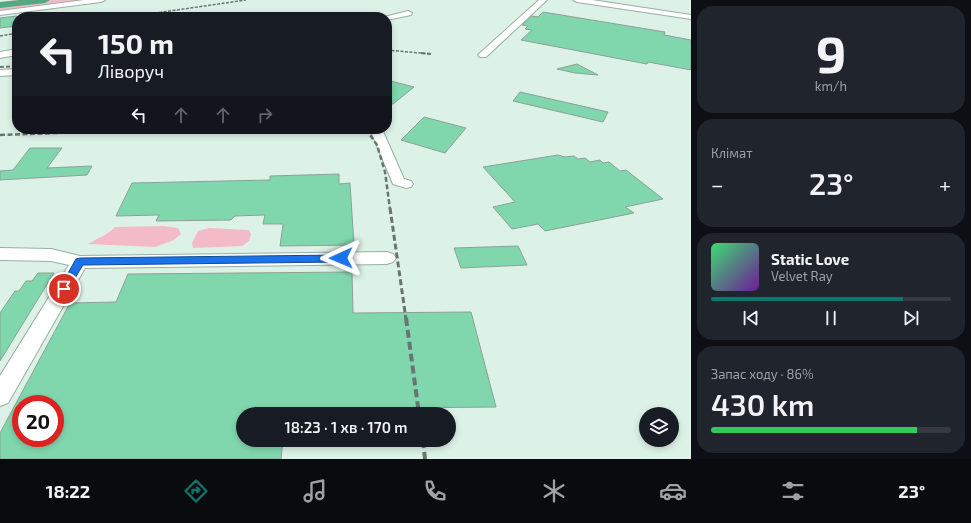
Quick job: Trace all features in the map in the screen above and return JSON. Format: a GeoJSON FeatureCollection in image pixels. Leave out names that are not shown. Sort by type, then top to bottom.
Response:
{"type":"FeatureCollection","features":[{"type":"Feature","properties":{"kind":"street"},"geometry":{"type":"LineString","coordinates":[[0,13],[101,0]]}},
{"type":"Feature","properties":{"kind":"street"},"geometry":{"type":"LineString","coordinates":[[483,55],[543,0]]}},
{"type":"Feature","properties":{"kind":"street"},"geometry":{"type":"LineString","coordinates":[[577,0],[691,17]]}},
{"type":"Feature","properties":{"kind":"street"},"geometry":{"type":"LineString","coordinates":[[392,17],[408,14]]}},
{"type":"Feature","properties":{"kind":"street"},"geometry":{"type":"LineString","coordinates":[[0,55],[12,53]]}},
{"type":"Feature","properties":{"kind":"street"},"geometry":{"type":"LineString","coordinates":[[0,73],[12,72]]}},
{"type":"Feature","properties":{"kind":"street"},"geometry":{"type":"LineString","coordinates":[[378,134],[396,173],[398,181],[406,184]]}},
{"type":"Feature","properties":{"kind":"street"},"geometry":{"type":"LineString","coordinates":[[0,254],[51,255],[80,262],[387,258]]}},
{"type":"Feature","properties":{"kind":"street"},"geometry":{"type":"LineString","coordinates":[[0,396],[80,262]]}},
{"type":"Feature","properties":{"kind":"shaded area"},"geometry":{"type":"Polygon","coordinates":[[[16,0],[92,0],[0,12],[0,2],[16,0]]]}},
{"type":"Feature","properties":{"kind":"shaded area"},"geometry":{"type":"Polygon","coordinates":[[[164,226],[178,228],[181,234],[174,240],[155,247],[88,244],[115,227],[164,226]]]}},
{"type":"Feature","properties":{"kind":"shaded area"},"geometry":{"type":"Polygon","coordinates":[[[209,228],[249,230],[251,234],[249,241],[242,246],[193,248],[192,243],[198,231],[209,228]]]}},
{"type":"Feature","properties":{"kind":"building"},"geometry":{"type":"Polygon","coordinates":[[[543,12],[665,32],[664,35],[691,40],[691,70],[648,62],[647,64],[521,40],[532,30],[525,29],[528,26],[522,25],[532,16],[538,17],[543,12]]]}},
{"type":"Feature","properties":{"kind":"building"},"geometry":{"type":"Polygon","coordinates":[[[12,17],[12,27],[0,28],[0,18],[12,17]]]}},
{"type":"Feature","properties":{"kind":"building"},"geometry":{"type":"Polygon","coordinates":[[[577,64],[598,75],[575,73],[557,69],[577,64]]]}},
{"type":"Feature","properties":{"kind":"building"},"geometry":{"type":"Polygon","coordinates":[[[392,81],[414,87],[393,104],[392,81]]]}},
{"type":"Feature","properties":{"kind":"building"},"geometry":{"type":"Polygon","coordinates":[[[520,92],[608,112],[603,122],[513,101],[520,92]]]}},
{"type":"Feature","properties":{"kind":"building"},"geometry":{"type":"Polygon","coordinates":[[[424,117],[466,128],[445,153],[401,140],[424,117]]]}},
{"type":"Feature","properties":{"kind":"building"},"geometry":{"type":"Polygon","coordinates":[[[30,148],[62,148],[47,168],[92,166],[87,175],[0,180],[0,171],[13,170],[30,148]]]}},
{"type":"Feature","properties":{"kind":"building"},"geometry":{"type":"Polygon","coordinates":[[[558,155],[565,157],[574,156],[578,159],[585,158],[590,162],[600,160],[603,163],[609,162],[620,171],[626,170],[663,199],[625,207],[634,213],[545,231],[538,224],[512,229],[493,207],[515,202],[483,167],[558,155]]]}},
{"type":"Feature","properties":{"kind":"building"},"geometry":{"type":"Polygon","coordinates":[[[339,174],[339,184],[350,183],[354,245],[280,246],[283,224],[263,224],[265,215],[235,216],[231,220],[156,221],[159,215],[116,216],[132,183],[270,180],[270,176],[339,174]]]}},
{"type":"Feature","properties":{"kind":"building"},"geometry":{"type":"Polygon","coordinates":[[[518,246],[527,265],[461,268],[454,248],[518,246]]]}},
{"type":"Feature","properties":{"kind":"building"},"geometry":{"type":"Polygon","coordinates":[[[352,272],[353,313],[471,312],[496,407],[236,407],[236,447],[282,447],[281,459],[0,459],[0,433],[12,411],[12,447],[64,447],[64,395],[20,395],[70,303],[116,302],[128,274],[352,272]]]}},
{"type":"Feature","properties":{"kind":"building"},"geometry":{"type":"Polygon","coordinates":[[[38,273],[54,273],[0,361],[0,313],[15,291],[19,291],[26,281],[32,281],[38,273]]]}},
{"type":"Feature","properties":{"kind":"waterway"},"geometry":{"type":"LineString","coordinates":[[0,5],[45,0]]}},
{"type":"Feature","properties":{"kind":"railway"},"geometry":{"type":"LineString","coordinates":[[163,12],[246,0]]}},
{"type":"Feature","properties":{"kind":"railway"},"geometry":{"type":"LineString","coordinates":[[0,36],[12,34]]}},
{"type":"Feature","properties":{"kind":"railway"},"geometry":{"type":"LineString","coordinates":[[392,50],[431,54],[421,53]]}},
{"type":"Feature","properties":{"kind":"railway"},"geometry":{"type":"LineString","coordinates":[[0,67],[12,66]]}},
{"type":"Feature","properties":{"kind":"railway"},"geometry":{"type":"LineString","coordinates":[[0,135],[28,134]]}},
{"type":"Feature","properties":{"kind":"railway"},"geometry":{"type":"LineString","coordinates":[[369,134],[377,145],[385,172],[390,209]]}},
{"type":"Feature","properties":{"kind":"railway"},"geometry":{"type":"LineString","coordinates":[[390,208],[406,319]]}},
{"type":"Feature","properties":{"kind":"railway"},"geometry":{"type":"LineString","coordinates":[[406,318],[418,407]]}},
{"type":"Feature","properties":{"kind":"railway"},"geometry":{"type":"LineString","coordinates":[[424,447],[425,459]]}},
{"type":"Feature","properties":{"kind":"route"},"geometry":{"type":"LineString","coordinates":[[64,289],[80,262],[341,258]]}}]}
